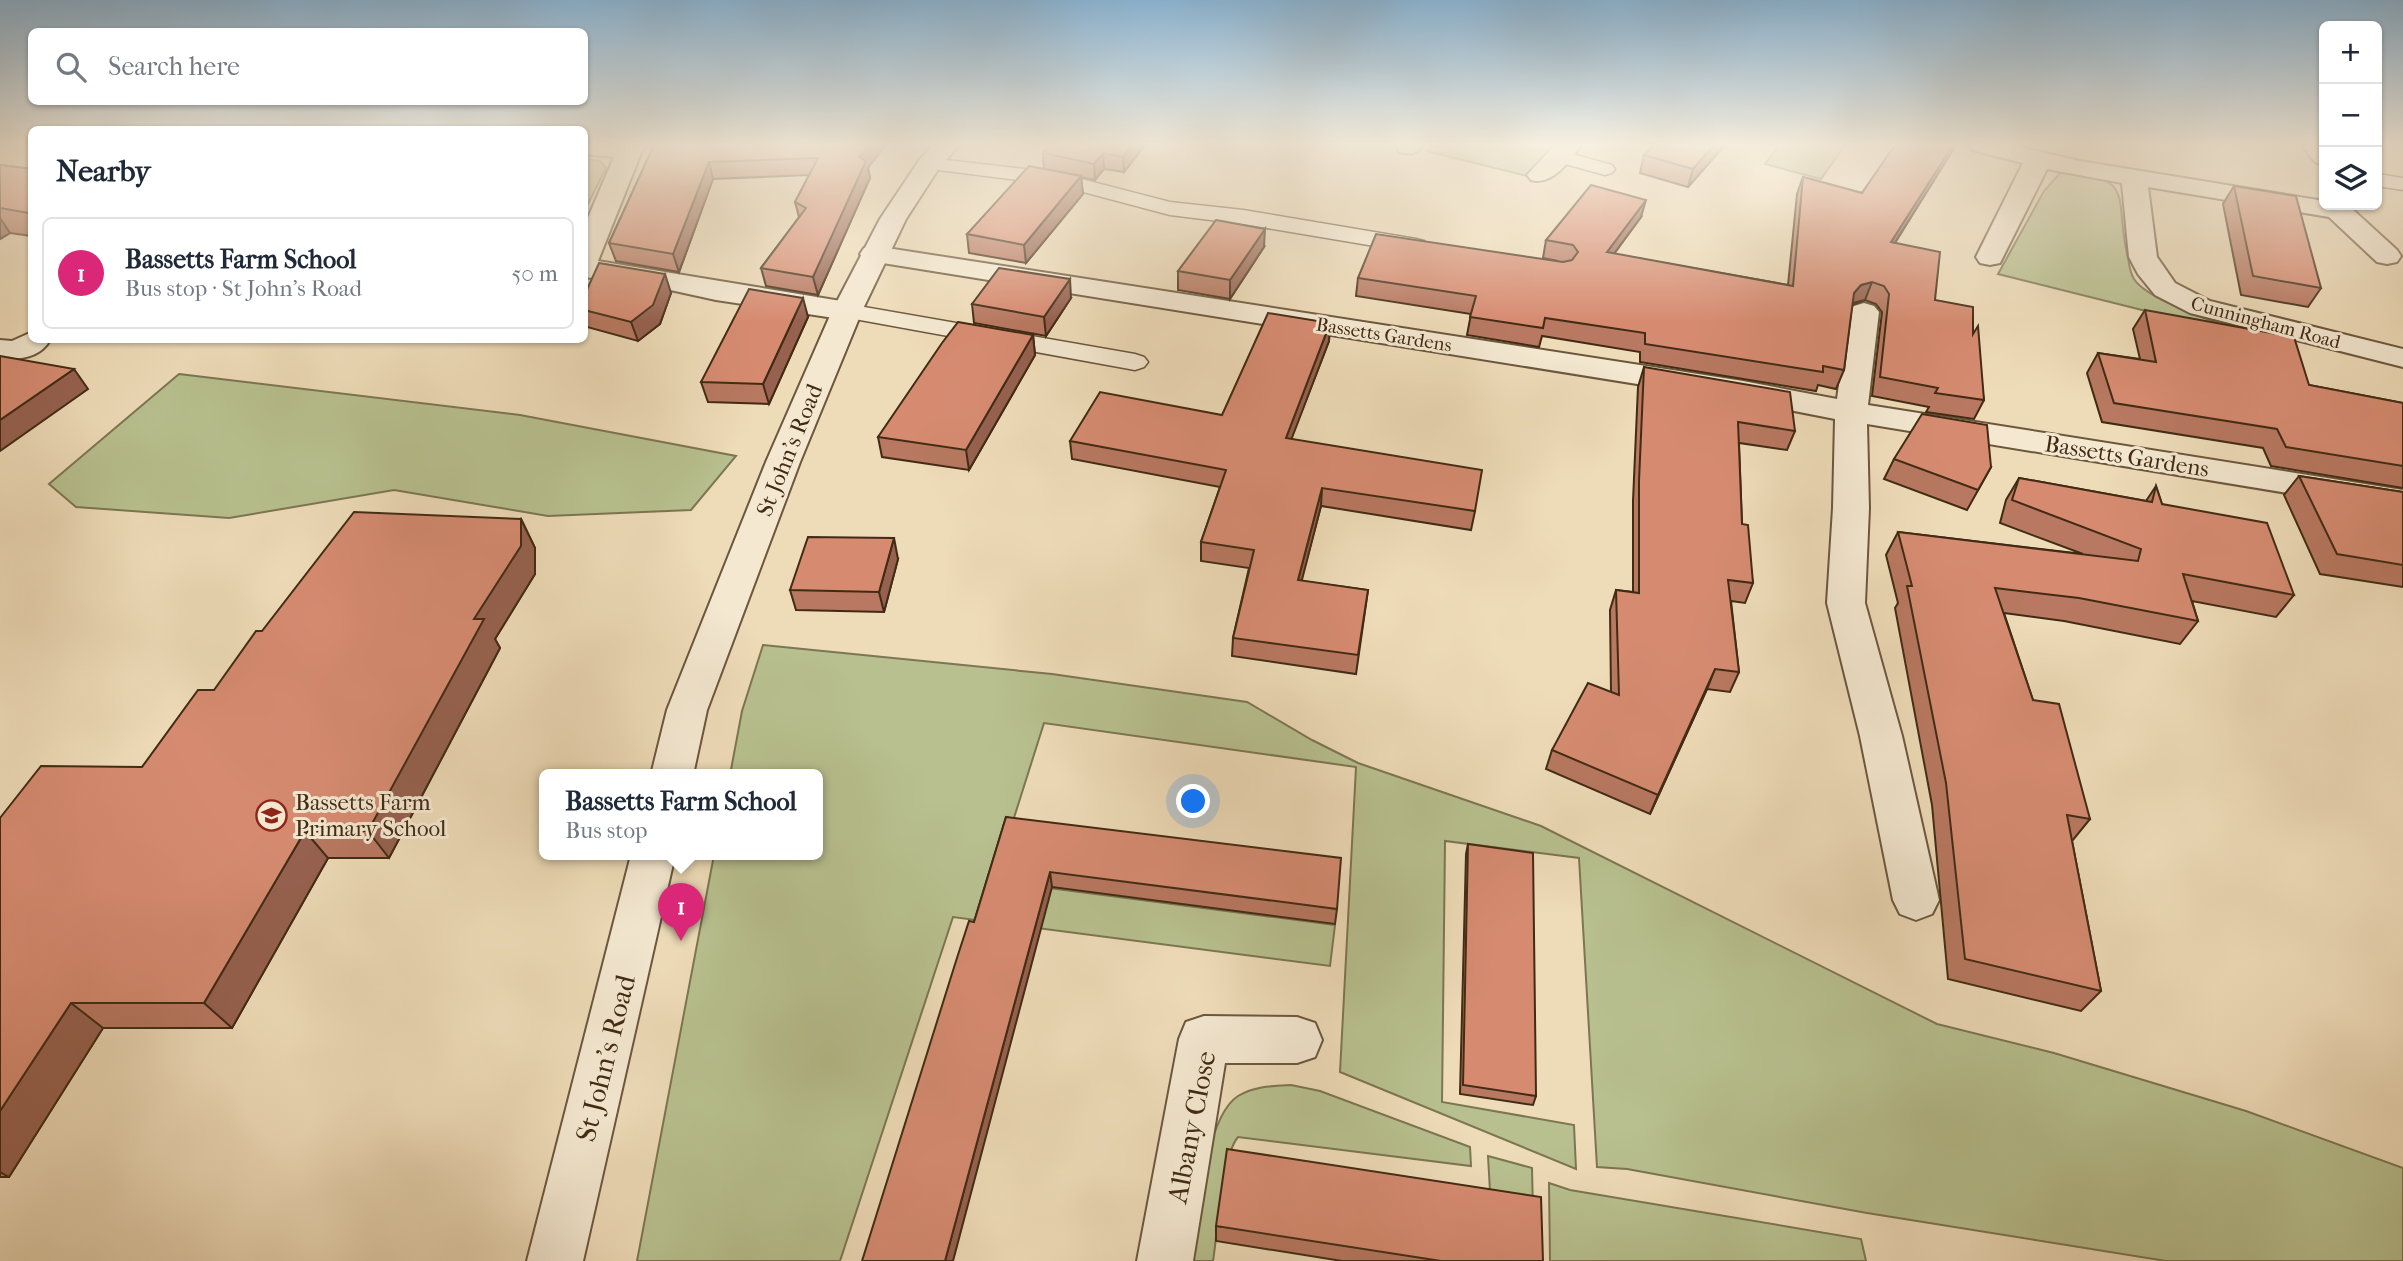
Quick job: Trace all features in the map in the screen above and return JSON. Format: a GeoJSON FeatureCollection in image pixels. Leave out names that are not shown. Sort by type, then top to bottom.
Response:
{"type":"FeatureCollection","features":[{"type":"Feature","properties":{"kind":"street"},"geometry":{"type":"LineString","coordinates":[[588,251],[608,204]]}},
{"type":"Feature","properties":{"kind":"street","name":"St John's Road"},"geometry":{"type":"LineString","coordinates":[[673,769],[687,710],[778,474],[874,254],[906,204]]}},
{"type":"Feature","properties":{"kind":"street"},"geometry":{"type":"LineString","coordinates":[[1990,257],[2017,204]]}},
{"type":"Feature","properties":{"kind":"street","name":"Cunningham Road"},"geometry":{"type":"LineString","coordinates":[[2137,204],[2143,257],[2152,274],[2165,289],[2200,307],[2403,358]]}},
{"type":"Feature","properties":{"kind":"street"},"geometry":{"type":"LineString","coordinates":[[2341,210],[2387,256]]}},
{"type":"Feature","properties":{"kind":"street","name":"Bassetts Gardens"},"geometry":{"type":"LineString","coordinates":[[874,254],[1743,391],[1851,412],[2403,501]]}},
{"type":"Feature","properties":{"kind":"street"},"geometry":{"type":"LineString","coordinates":[[588,268],[643,275],[716,291],[847,311]]}},
{"type":"Feature","properties":{"kind":"street"},"geometry":{"type":"LineString","coordinates":[[1864,312],[1851,412],[1851,509],[1846,603],[1881,736],[1916,900]]}},
{"type":"Feature","properties":{"kind":"street"},"geometry":{"type":"LineString","coordinates":[[0,349],[17,351],[30,343]]}},
{"type":"Feature","properties":{"kind":"street","name":"St John's Road"},"geometry":{"type":"LineString","coordinates":[[555,1261],[652,860]]}},
{"type":"Feature","properties":{"kind":"street","name":"Albany Close"},"geometry":{"type":"LineString","coordinates":[[1165,1261],[1204,1039],[1297,1040]]}},
{"type":"Feature","properties":{"kind":"lane"},"geometry":{"type":"LineString","coordinates":[[1153,204],[1431,248]]}},
{"type":"Feature","properties":{"kind":"lane"},"geometry":{"type":"LineString","coordinates":[[847,311],[1135,362]]}},
{"type":"Feature","properties":{"kind":"green space"},"geometry":{"type":"Polygon","coordinates":[[[2037,204],[2120,204],[2124,237],[2134,279],[2149,292],[2173,305],[2220,324],[2162,315],[1998,274],[2037,204]]]}},
{"type":"Feature","properties":{"kind":"green space"},"geometry":{"type":"Polygon","coordinates":[[[179,374],[520,415],[736,456],[691,510],[548,516],[394,490],[229,518],[76,507],[49,484],[179,374]]]}},
{"type":"Feature","properties":{"kind":"green space"},"geometry":{"type":"Polygon","coordinates":[[[763,645],[1052,674],[1247,702],[1358,763],[1541,826],[1937,1024],[2054,1053],[2246,1111],[2403,1168],[2403,1261],[2166,1261],[1867,1213],[1627,1169],[1597,1167],[1579,858],[1445,841],[1442,1102],[1574,1125],[1576,1169],[1340,1072],[1356,767],[1044,723],[994,881],[1335,925],[1330,966],[953,917],[840,1261],[637,1261],[713,860],[823,860],[823,769],[731,769],[742,711],[763,645]]]}},
{"type":"Feature","properties":{"kind":"green space"},"geometry":{"type":"Polygon","coordinates":[[[1291,1085],[1320,1091],[1470,1147],[1471,1166],[1238,1137],[1232,1147],[1224,1178],[1213,1261],[1190,1261],[1204,1172],[1217,1125],[1238,1096],[1264,1087],[1291,1085]]]}},
{"type":"Feature","properties":{"kind":"green space"},"geometry":{"type":"Polygon","coordinates":[[[1488,1156],[1532,1168],[1533,1212],[1490,1191],[1488,1156]]]}},
{"type":"Feature","properties":{"kind":"green space"},"geometry":{"type":"Polygon","coordinates":[[[1549,1183],[1570,1190],[1861,1239],[1866,1261],[1550,1261],[1549,1183]]]}},
{"type":"Feature","properties":{"kind":"building"},"geometry":{"type":"Polygon","coordinates":[[[0,204],[28,204],[28,213],[0,208],[0,204]]]}},
{"type":"Feature","properties":{"kind":"building"},"geometry":{"type":"Polygon","coordinates":[[[627,204],[693,204],[673,254],[609,243],[627,204]]]}},
{"type":"Feature","properties":{"kind":"building"},"geometry":{"type":"Polygon","coordinates":[[[798,204],[846,204],[813,277],[761,268],[806,208],[798,204]]]}},
{"type":"Feature","properties":{"kind":"building"},"geometry":{"type":"Polygon","coordinates":[[[994,204],[1058,204],[1024,245],[967,234],[994,204]]]}},
{"type":"Feature","properties":{"kind":"building"},"geometry":{"type":"Polygon","coordinates":[[[1576,204],[1643,204],[1607,252],[1793,286],[1801,204],[1915,204],[1891,242],[1940,252],[1935,300],[1973,307],[1973,334],[1978,326],[1984,400],[1935,393],[1938,388],[1880,377],[1889,294],[1884,286],[1872,282],[1861,285],[1854,293],[1844,370],[1823,366],[1823,372],[1645,344],[1645,333],[1545,318],[1543,328],[1470,317],[1476,296],[1358,278],[1376,234],[1563,262],[1572,260],[1578,252],[1573,245],[1546,240],[1576,204]]]}},
{"type":"Feature","properties":{"kind":"building"},"geometry":{"type":"Polygon","coordinates":[[[2238,204],[2298,204],[2321,288],[2253,276],[2238,204]]]}},
{"type":"Feature","properties":{"kind":"building"},"geometry":{"type":"Polygon","coordinates":[[[1216,220],[1265,229],[1230,280],[1178,271],[1216,220]]]}},
{"type":"Feature","properties":{"kind":"building"},"geometry":{"type":"Polygon","coordinates":[[[599,263],[665,274],[653,305],[631,322],[588,311],[588,287],[599,263]]]}},
{"type":"Feature","properties":{"kind":"building"},"geometry":{"type":"Polygon","coordinates":[[[999,268],[1070,279],[1044,317],[972,304],[999,268]]]}},
{"type":"Feature","properties":{"kind":"building"},"geometry":{"type":"Polygon","coordinates":[[[749,289],[803,298],[763,384],[701,382],[749,289]]]}},
{"type":"Feature","properties":{"kind":"building"},"geometry":{"type":"Polygon","coordinates":[[[2145,310],[2294,337],[2309,385],[2403,403],[2403,466],[2286,447],[2277,429],[2114,403],[2098,353],[2156,362],[2145,310]]]}},
{"type":"Feature","properties":{"kind":"building"},"geometry":{"type":"Polygon","coordinates":[[[1268,313],[1330,323],[1286,438],[1482,470],[1475,511],[1322,488],[1298,580],[1368,590],[1358,655],[1233,638],[1254,550],[1201,542],[1226,470],[1070,441],[1100,392],[1222,415],[1268,313]]]}},
{"type":"Feature","properties":{"kind":"building"},"geometry":{"type":"Polygon","coordinates":[[[958,322],[1033,335],[966,450],[878,437],[942,343],[958,322]]]}},
{"type":"Feature","properties":{"kind":"building"},"geometry":{"type":"Polygon","coordinates":[[[0,356],[74,369],[0,420],[0,356]]]}},
{"type":"Feature","properties":{"kind":"building"},"geometry":{"type":"Polygon","coordinates":[[[1644,367],[1790,392],[1795,431],[1738,422],[1742,524],[1748,525],[1753,583],[1728,580],[1739,672],[1715,669],[1658,795],[1552,750],[1588,683],[1619,695],[1616,590],[1639,593],[1639,481],[1644,367]]]}},
{"type":"Feature","properties":{"kind":"building"},"geometry":{"type":"Polygon","coordinates":[[[1922,414],[1987,425],[1991,467],[1978,490],[1894,459],[1922,414]]]}},
{"type":"Feature","properties":{"kind":"building"},"geometry":{"type":"Polygon","coordinates":[[[2299,476],[2403,492],[2403,565],[2337,554],[2299,476]]]}},
{"type":"Feature","properties":{"kind":"building"},"geometry":{"type":"Polygon","coordinates":[[[2019,478],[2152,502],[2156,486],[2162,504],[2267,523],[2294,595],[2183,574],[2198,621],[2079,598],[1995,588],[2033,700],[2059,704],[2090,819],[2067,815],[2101,991],[1965,959],[1946,783],[1907,586],[1912,586],[1898,532],[2138,561],[2141,549],[2012,500],[2019,478]]]}},
{"type":"Feature","properties":{"kind":"building"},"geometry":{"type":"Polygon","coordinates":[[[354,512],[521,519],[521,546],[474,619],[484,619],[368,831],[305,831],[204,1003],[71,1003],[0,1111],[0,818],[41,766],[142,767],[198,690],[214,690],[256,631],[262,631],[354,512]]]}},
{"type":"Feature","properties":{"kind":"building"},"geometry":{"type":"Polygon","coordinates":[[[808,537],[894,538],[879,592],[790,590],[808,537]]]}},
{"type":"Feature","properties":{"kind":"building"},"geometry":{"type":"Polygon","coordinates":[[[1006,817],[1341,858],[1337,909],[1050,872],[945,1261],[862,1261],[956,961],[969,921],[974,922],[1006,817]]]}},
{"type":"Feature","properties":{"kind":"building"},"geometry":{"type":"Polygon","coordinates":[[[1468,844],[1533,853],[1536,1096],[1463,1085],[1468,844]]]}},
{"type":"Feature","properties":{"kind":"building"},"geometry":{"type":"Polygon","coordinates":[[[1227,1149],[1541,1197],[1543,1261],[1441,1261],[1216,1226],[1227,1149]]]}},
{"type":"Feature","properties":{"kind":"place","name":"Bassetts Farm Primary School"},"geometry":{"type":"Point","coordinates":[272,815]}},
{"type":"Feature","properties":{"kind":"place","name":"Bassetts Farm School"},"geometry":{"type":"Point","coordinates":[681,941]}}]}
